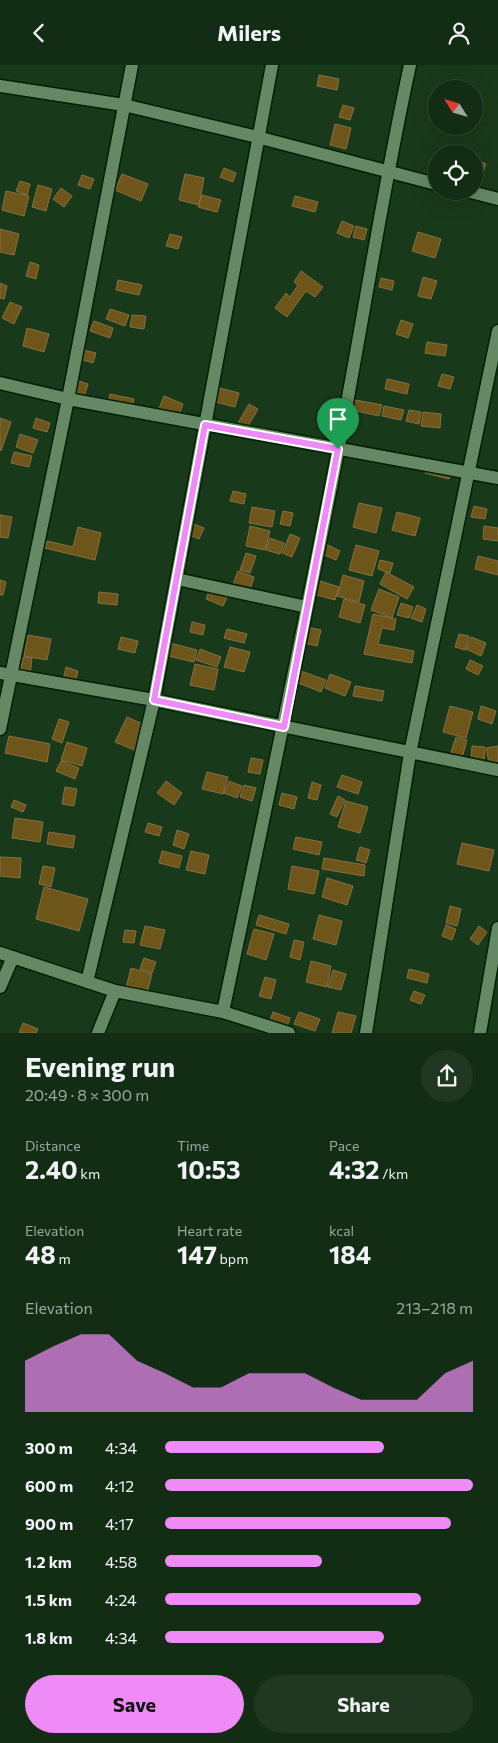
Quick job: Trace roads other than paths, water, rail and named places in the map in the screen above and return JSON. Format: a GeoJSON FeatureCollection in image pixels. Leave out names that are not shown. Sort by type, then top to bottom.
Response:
{"type":"FeatureCollection","features":[{"type":"Feature","properties":{"kind":"street"},"geometry":{"type":"LineString","coordinates":[[0,729],[6,675],[68,399],[132,65]]}},
{"type":"Feature","properties":{"kind":"street"},"geometry":{"type":"LineString","coordinates":[[87,982],[154,700],[257,137],[272,65]]}},
{"type":"Feature","properties":{"kind":"street"},"geometry":{"type":"LineString","coordinates":[[223,1012],[284,727],[338,449],[386,172],[410,65]]}},
{"type":"Feature","properties":{"kind":"street"},"geometry":{"type":"LineString","coordinates":[[0,86],[124,105],[257,137],[428,182]]}},
{"type":"Feature","properties":{"kind":"street"},"geometry":{"type":"LineString","coordinates":[[483,195],[498,199]]}},
{"type":"Feature","properties":{"kind":"street"},"geometry":{"type":"LineString","coordinates":[[366,1033],[410,753],[498,331]]}},
{"type":"Feature","properties":{"kind":"street"},"geometry":{"type":"LineString","coordinates":[[0,383],[68,399],[498,478]]}},
{"type":"Feature","properties":{"kind":"street"},"geometry":{"type":"LineString","coordinates":[[177,579],[307,607]]}},
{"type":"Feature","properties":{"kind":"street"},"geometry":{"type":"LineString","coordinates":[[6,675],[154,700],[498,770]]}},
{"type":"Feature","properties":{"kind":"street"},"geometry":{"type":"LineString","coordinates":[[480,1033],[498,928]]}},
{"type":"Feature","properties":{"kind":"street"},"geometry":{"type":"LineString","coordinates":[[0,953],[116,991],[223,1012],[289,1033]]}},
{"type":"Feature","properties":{"kind":"street"},"geometry":{"type":"LineString","coordinates":[[0,987],[13,957]]}},
{"type":"Feature","properties":{"kind":"street"},"geometry":{"type":"LineString","coordinates":[[98,1033],[116,991]]}}]}
